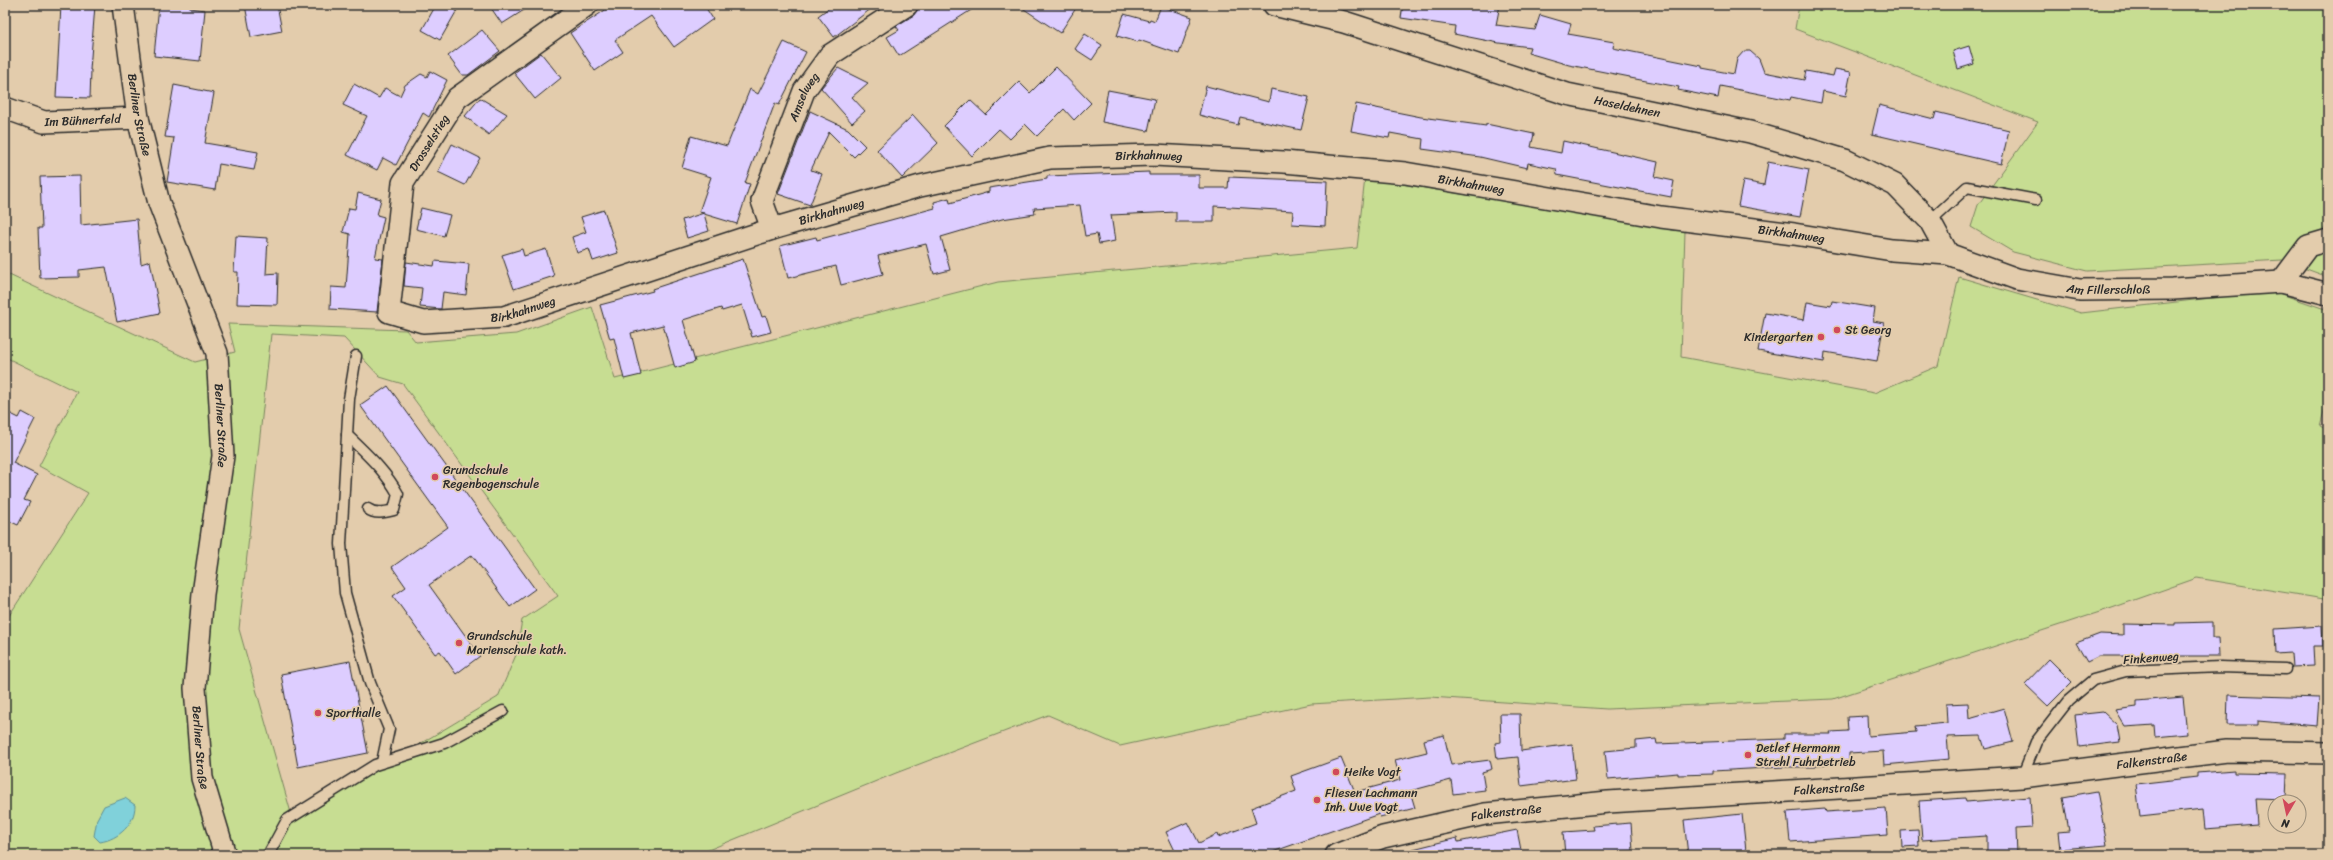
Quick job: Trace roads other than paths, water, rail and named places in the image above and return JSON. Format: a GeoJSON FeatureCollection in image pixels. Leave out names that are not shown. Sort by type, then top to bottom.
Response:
{"type":"FeatureCollection","features":[{"type":"Feature","properties":{"kind":"street","name":"Berliner Straße"},"geometry":{"type":"LineString","coordinates":[[123,5],[138,118],[159,203],[217,353],[223,456],[203,594],[195,688],[202,778],[225,855]]}},
{"type":"Feature","properties":{"kind":"street","name":"Drosselstieg"},"geometry":{"type":"LineString","coordinates":[[423,322],[389,312],[404,183],[457,98],[587,5]]}},
{"type":"Feature","properties":{"kind":"street","name":"Amselweg"},"geometry":{"type":"LineString","coordinates":[[772,229],[762,201],[804,90],[830,55],[907,5]]}},
{"type":"Feature","properties":{"kind":"street","name":"Haseldehnen"},"geometry":{"type":"LineString","coordinates":[[1274,5],[1344,22],[1567,94],[1750,132],[1845,160],[1895,185],[1930,221],[1948,254]]}},
{"type":"Feature","properties":{"kind":"street","name":"Im Bühnerfeld"},"geometry":{"type":"LineString","coordinates":[[5,108],[44,122],[138,118]]}},
{"type":"Feature","properties":{"kind":"street","name":"Birkhahnweg"},"geometry":{"type":"LineString","coordinates":[[423,322],[504,317],[772,229],[920,186],[1050,158],[1154,155],[1284,162],[1404,173],[1661,216],[1794,234],[1892,250]]}},
{"type":"Feature","properties":{"kind":"street"},"geometry":{"type":"LineString","coordinates":[[2281,282],[2308,246],[2328,240]]}},
{"type":"Feature","properties":{"kind":"street","name":"Am Fillerschloß"},"geometry":{"type":"LineString","coordinates":[[1892,250],[1948,254],[2017,279],[2080,290],[2173,289],[2281,282],[2328,294]]}},
{"type":"Feature","properties":{"kind":"street","name":"Falkenstraße"},"geometry":{"type":"LineString","coordinates":[[1336,855],[1383,837],[1485,814],[1608,802],[2022,777],[2227,751],[2328,752]]}},
{"type":"Feature","properties":{"kind":"lane"},"geometry":{"type":"LineString","coordinates":[[1930,221],[1967,188],[2036,200]]}},
{"type":"Feature","properties":{"kind":"lane"},"geometry":{"type":"LineString","coordinates":[[356,356],[349,400],[347,435],[342,544],[345,593],[370,683],[390,729],[382,762]]}},
{"type":"Feature","properties":{"kind":"lane"},"geometry":{"type":"LineString","coordinates":[[347,435],[377,464],[398,494],[394,510],[383,513],[370,511],[368,509]]}},
{"type":"Feature","properties":{"kind":"lane","name":"Finkenweg"},"geometry":{"type":"LineString","coordinates":[[2022,777],[2036,742],[2068,701],[2093,680],[2126,671],[2220,667],[2285,669]]}},
{"type":"Feature","properties":{"kind":"lane"},"geometry":{"type":"LineString","coordinates":[[268,855],[287,820],[382,762],[444,743],[503,711]]}},
{"type":"Feature","properties":{"kind":"water"},"geometry":{"type":"Polygon","coordinates":[[[125,798],[135,805],[129,824],[125,830],[113,838],[100,842],[94,836],[97,819],[104,806],[125,798]]]}},
{"type":"Feature","properties":{"kind":"place","name":"St Georg"},"geometry":{"type":"Point","coordinates":[1837,330]}},
{"type":"Feature","properties":{"kind":"place","name":"Kindergarten"},"geometry":{"type":"Point","coordinates":[1821,337]}},
{"type":"Feature","properties":{"kind":"place","name":"Grundschule Regenbogenschule"},"geometry":{"type":"Point","coordinates":[435,477]}},
{"type":"Feature","properties":{"kind":"place","name":"Grundschule Marienschule kath."},"geometry":{"type":"Point","coordinates":[459,643]}},
{"type":"Feature","properties":{"kind":"place","name":"Sporthalle"},"geometry":{"type":"Point","coordinates":[318,713]}},
{"type":"Feature","properties":{"kind":"place","name":"Detlef Hermann Strehl Fuhrbetrieb"},"geometry":{"type":"Point","coordinates":[1748,755]}},
{"type":"Feature","properties":{"kind":"place","name":"Heike Vogt"},"geometry":{"type":"Point","coordinates":[1336,772]}},
{"type":"Feature","properties":{"kind":"place","name":"Fliesen Lachmann Inh. Uwe Vogt"},"geometry":{"type":"Point","coordinates":[1317,800]}}]}
